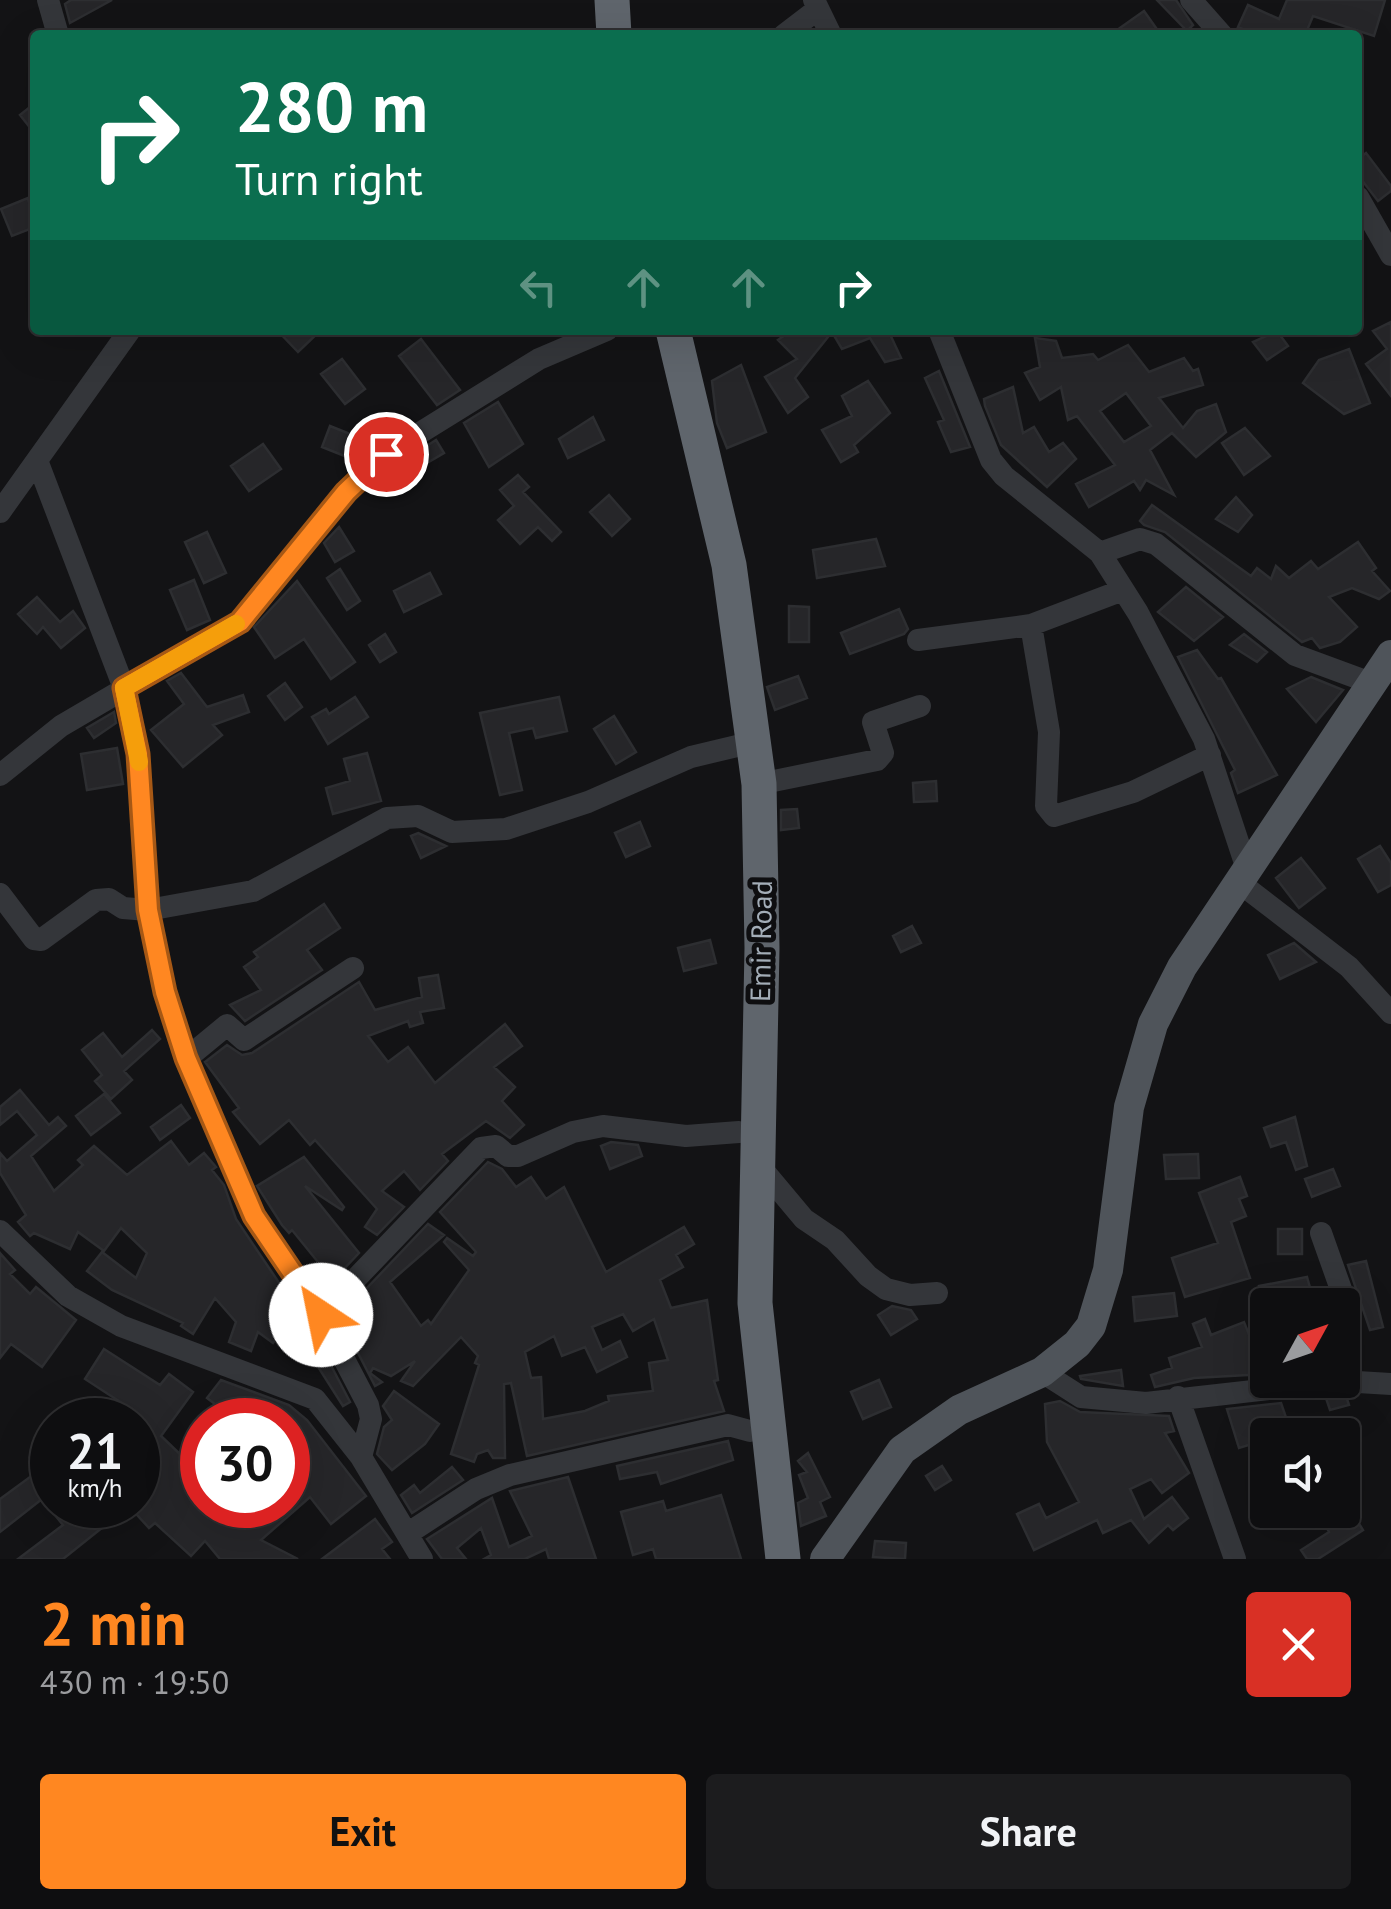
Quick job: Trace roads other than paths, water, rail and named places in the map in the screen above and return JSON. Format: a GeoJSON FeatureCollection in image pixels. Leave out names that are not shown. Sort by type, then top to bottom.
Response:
{"type":"FeatureCollection","features":[{"type":"Feature","properties":{"kind":"highway"},"geometry":{"type":"LineString","coordinates":[[598,0],[601,30]]}},
{"type":"Feature","properties":{"kind":"highway"},"geometry":{"type":"LineString","coordinates":[[612,0],[614,30]]}},
{"type":"Feature","properties":{"kind":"highway","name":"Emir Road"},"geometry":{"type":"LineString","coordinates":[[657,335],[700,515],[737,746],[746,888],[748,1147],[758,1363],[782,1559]]}},
{"type":"Feature","properties":{"kind":"highway","name":"Emir Road"},"geometry":{"type":"LineString","coordinates":[[674,335],[729,565],[759,784],[762,933],[738,1282],[765,1559]]}},
{"type":"Feature","properties":{"kind":"main road"},"geometry":{"type":"LineString","coordinates":[[846,1559],[916,1460],[1090,1351],[1114,1316],[1125,1273],[1152,1070],[1178,1000],[1248,880],[1381,680],[1391,655]]}},
{"type":"Feature","properties":{"kind":"main road"},"geometry":{"type":"LineString","coordinates":[[824,1559],[902,1450],[959,1410],[1048,1378]]}},
{"type":"Feature","properties":{"kind":"street"},"geometry":{"type":"LineString","coordinates":[[48,0],[57,30]]}},
{"type":"Feature","properties":{"kind":"street"},"geometry":{"type":"LineString","coordinates":[[1191,0],[1218,30]]}},
{"type":"Feature","properties":{"kind":"street"},"geometry":{"type":"LineString","coordinates":[[789,30],[816,4],[829,30]]}},
{"type":"Feature","properties":{"kind":"street"},"geometry":{"type":"LineString","coordinates":[[1362,203],[1391,255]]}},
{"type":"Feature","properties":{"kind":"street"},"geometry":{"type":"LineString","coordinates":[[1,508],[38,464],[127,335]]}},
{"type":"Feature","properties":{"kind":"street"},"geometry":{"type":"LineString","coordinates":[[0,775],[61,726],[240,622],[346,492],[386,454],[540,359],[595,335]]}},
{"type":"Feature","properties":{"kind":"street"},"geometry":{"type":"LineString","coordinates":[[941,335],[991,460],[1004,476],[1100,553],[1177,682],[1210,755],[1248,880],[1339,958],[1391,1013]]}},
{"type":"Feature","properties":{"kind":"street"},"geometry":{"type":"LineString","coordinates":[[38,464],[124,688],[138,754],[148,910],[165,992],[186,1058],[254,1216],[321,1315],[368,1404],[372,1419],[361,1457]]}},
{"type":"Feature","properties":{"kind":"street"},"geometry":{"type":"LineString","coordinates":[[1100,553],[1140,539],[1156,544],[1295,655],[1381,680]]}},
{"type":"Feature","properties":{"kind":"street"},"geometry":{"type":"LineString","coordinates":[[918,640],[1031,625],[1123,590]]}},
{"type":"Feature","properties":{"kind":"street"},"geometry":{"type":"LineString","coordinates":[[1031,625],[1049,732],[1046,806],[1054,816],[1133,792],[1210,755]]}},
{"type":"Feature","properties":{"kind":"street"},"geometry":{"type":"LineString","coordinates":[[759,784],[877,760],[883,753],[873,722],[920,706]]}},
{"type":"Feature","properties":{"kind":"street"},"geometry":{"type":"LineString","coordinates":[[0,894],[34,939],[47,938],[96,900],[109,899],[123,908],[148,910],[252,890],[388,818],[418,816],[452,832],[506,829],[588,802],[691,757],[737,746]]}},
{"type":"Feature","properties":{"kind":"street"},"geometry":{"type":"LineString","coordinates":[[186,1058],[226,1025],[244,1040],[255,1036],[273,1019],[352,968]]}},
{"type":"Feature","properties":{"kind":"street"},"geometry":{"type":"LineString","coordinates":[[321,1315],[481,1148],[496,1146],[508,1156],[518,1156],[573,1132],[603,1126],[748,1147],[804,1219],[834,1240],[868,1276],[886,1288],[910,1295],[937,1292]]}},
{"type":"Feature","properties":{"kind":"street"},"geometry":{"type":"LineString","coordinates":[[0,1231],[68,1296],[121,1326],[315,1399],[361,1457],[422,1559]]}},
{"type":"Feature","properties":{"kind":"street"},"geometry":{"type":"LineString","coordinates":[[1321,1234],[1340,1288]]}},
{"type":"Feature","properties":{"kind":"street"},"geometry":{"type":"LineString","coordinates":[[1048,1378],[1081,1397],[1104,1402],[1146,1403],[1250,1390]]}},
{"type":"Feature","properties":{"kind":"street"},"geometry":{"type":"LineString","coordinates":[[1360,1382],[1391,1384]]}},
{"type":"Feature","properties":{"kind":"street"},"geometry":{"type":"LineString","coordinates":[[1178,1398],[1235,1559]]}},
{"type":"Feature","properties":{"kind":"street"},"geometry":{"type":"LineString","coordinates":[[407,1534],[476,1489],[510,1474],[728,1425],[750,1431]]}}]}
